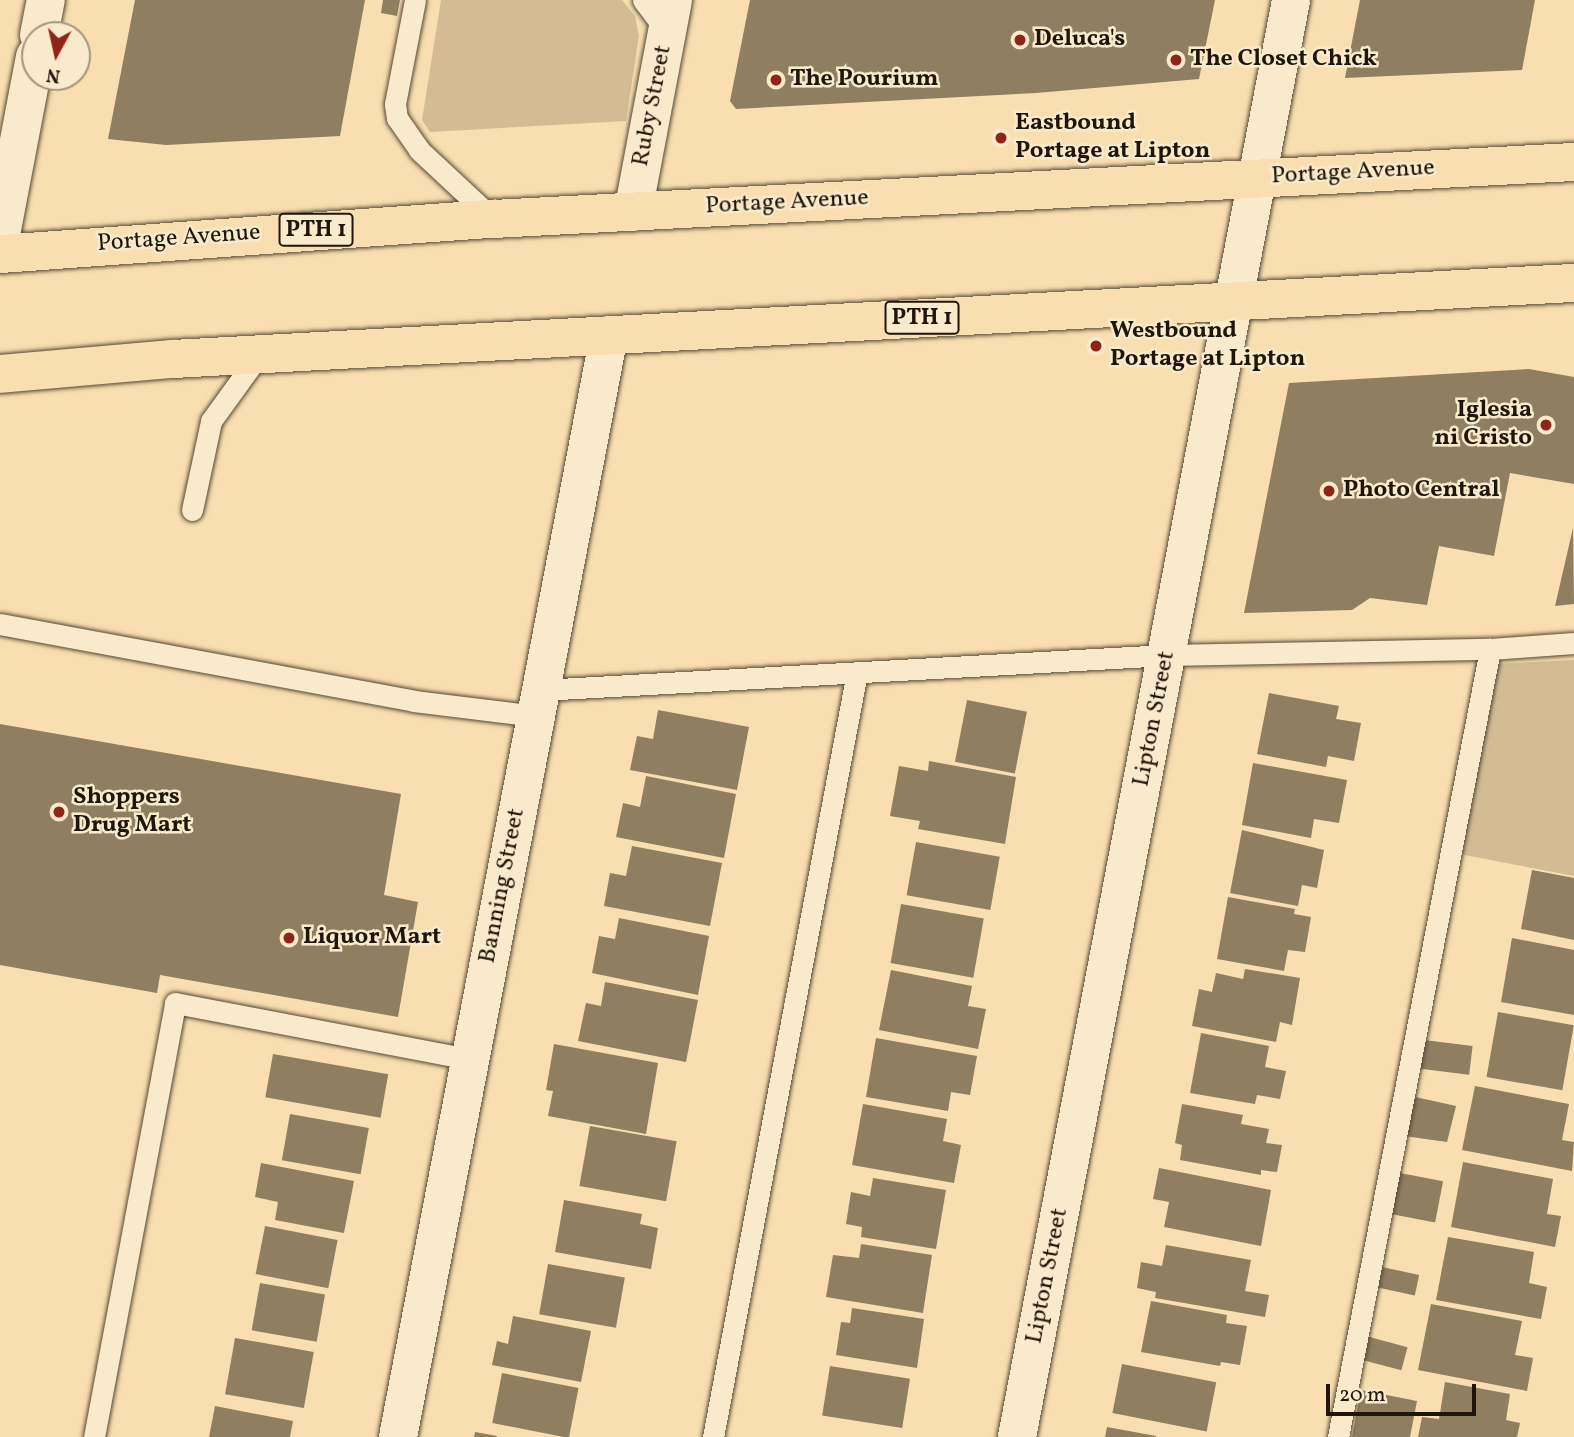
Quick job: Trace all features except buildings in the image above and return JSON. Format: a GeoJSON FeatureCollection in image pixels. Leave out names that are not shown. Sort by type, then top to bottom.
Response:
{"type":"FeatureCollection","features":[{"type":"Feature","properties":{"kind":"highway","name":"Portage Avenue"},"geometry":{"type":"LineString","coordinates":[[0,254],[493,219],[1574,162]]}},
{"type":"Feature","properties":{"kind":"highway","name":"PTH 1"},"geometry":{"type":"LineString","coordinates":[[0,374],[609,335],[1574,284]]}},
{"type":"Feature","properties":{"kind":"street"},"geometry":{"type":"LineString","coordinates":[[42,21],[46,0]]}},
{"type":"Feature","properties":{"kind":"street","name":"Lipton Street"},"geometry":{"type":"LineString","coordinates":[[1017,1437],[1291,0]]}},
{"type":"Feature","properties":{"kind":"street","name":"Ruby Street"},"geometry":{"type":"LineString","coordinates":[[633,212],[670,16]]}},
{"type":"Feature","properties":{"kind":"street"},"geometry":{"type":"LineString","coordinates":[[0,240],[28,91]]}},
{"type":"Feature","properties":{"kind":"street","name":"Banning Street"},"geometry":{"type":"LineString","coordinates":[[398,1437],[468,1059],[609,335]]}},
{"type":"Feature","properties":{"kind":"lane"},"geometry":{"type":"LineString","coordinates":[[415,0],[395,104],[397,118],[419,150],[493,219]]}},
{"type":"Feature","properties":{"kind":"lane"},"geometry":{"type":"LineString","coordinates":[[643,0],[670,16]]}},
{"type":"Feature","properties":{"kind":"lane"},"geometry":{"type":"LineString","coordinates":[[192,510],[211,421],[258,356]]}},
{"type":"Feature","properties":{"kind":"lane"},"geometry":{"type":"LineString","coordinates":[[0,624],[414,701],[539,703],[858,672],[1168,655],[1490,649],[1574,643]]}},
{"type":"Feature","properties":{"kind":"lane"},"geometry":{"type":"LineString","coordinates":[[1338,1437],[1490,649]]}},
{"type":"Feature","properties":{"kind":"lane"},"geometry":{"type":"LineString","coordinates":[[713,1437],[858,672]]}},
{"type":"Feature","properties":{"kind":"lane"},"geometry":{"type":"LineString","coordinates":[[94,1437],[175,1003],[468,1059]]}},
{"type":"Feature","properties":{"kind":"shaded area"},"geometry":{"type":"Polygon","coordinates":[[[441,0],[622,0],[635,16],[639,36],[626,121],[430,132],[422,120],[441,0]]]}},
{"type":"Feature","properties":{"kind":"shaded area"},"geometry":{"type":"Polygon","coordinates":[[[1574,660],[1574,876],[1459,854],[1494,664],[1574,660]]]}},
{"type":"Feature","properties":{"kind":"place","name":"Deluca's"},"geometry":{"type":"Point","coordinates":[1020,40]}},
{"type":"Feature","properties":{"kind":"place","name":"The Closet Chick"},"geometry":{"type":"Point","coordinates":[1176,60]}},
{"type":"Feature","properties":{"kind":"place","name":"The Pourium"},"geometry":{"type":"Point","coordinates":[776,80]}},
{"type":"Feature","properties":{"kind":"place","name":"Eastbound Portage at Lipton"},"geometry":{"type":"Point","coordinates":[1001,138]}},
{"type":"Feature","properties":{"kind":"place","name":"Westbound Portage at Lipton"},"geometry":{"type":"Point","coordinates":[1096,346]}},
{"type":"Feature","properties":{"kind":"place","name":"Iglesia ni Cristo"},"geometry":{"type":"Point","coordinates":[1546,425]}},
{"type":"Feature","properties":{"kind":"place","name":"Photo Central"},"geometry":{"type":"Point","coordinates":[1329,491]}},
{"type":"Feature","properties":{"kind":"place","name":"Shoppers Drug Mart"},"geometry":{"type":"Point","coordinates":[59,812]}},
{"type":"Feature","properties":{"kind":"place","name":"Liquor Mart"},"geometry":{"type":"Point","coordinates":[289,938]}}]}
